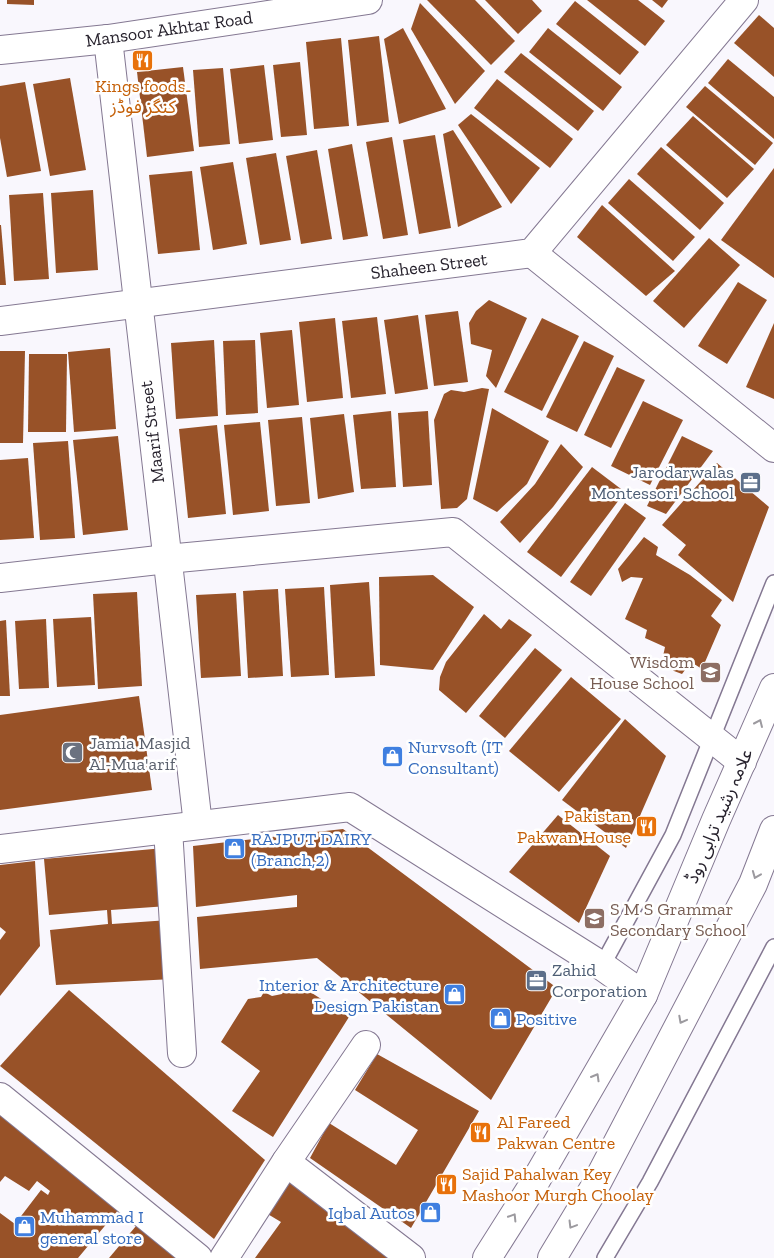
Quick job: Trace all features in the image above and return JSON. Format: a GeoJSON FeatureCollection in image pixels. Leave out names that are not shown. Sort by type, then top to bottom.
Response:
{"type":"FeatureCollection","features":[{"type":"Feature","properties":{"kind":"street","name":"Mansoor Akhtar Road"},"geometry":{"type":"LineString","coordinates":[[0,50],[108,39],[368,0]]}},
{"type":"Feature","properties":{"kind":"street"},"geometry":{"type":"LineString","coordinates":[[744,0],[532,252],[774,448]]}},
{"type":"Feature","properties":{"kind":"street","name":"Maarif Street"},"geometry":{"type":"LineString","coordinates":[[108,39],[198,825]]}},
{"type":"Feature","properties":{"kind":"street","name":"Shaheen Street"},"geometry":{"type":"LineString","coordinates":[[0,321],[532,252]]}},
{"type":"Feature","properties":{"kind":"street"},"geometry":{"type":"LineString","coordinates":[[0,578],[167,559],[453,532],[742,762]]}},
{"type":"Feature","properties":{"kind":"street","name":"علامہ رشید ترابی روڈ"},"geometry":{"type":"LineString","coordinates":[[488,1258],[532,1187],[644,995],[716,820],[774,688]]}},
{"type":"Feature","properties":{"kind":"street"},"geometry":{"type":"LineString","coordinates":[[0,849],[350,806],[602,966],[644,995]]}},
{"type":"Feature","properties":{"kind":"street"},"geometry":{"type":"LineString","coordinates":[[168,829],[182,1053]]}},
{"type":"Feature","properties":{"kind":"street"},"geometry":{"type":"LineString","coordinates":[[552,1258],[593,1190],[753,884],[774,830]]}},
{"type":"Feature","properties":{"kind":"street"},"geometry":{"type":"LineString","coordinates":[[224,1258],[286,1162],[366,1045]]}},
{"type":"Feature","properties":{"kind":"street"},"geometry":{"type":"LineString","coordinates":[[0,1097],[198,1258]]}},
{"type":"Feature","properties":{"kind":"street"},"geometry":{"type":"LineString","coordinates":[[286,1162],[411,1258]]}},
{"type":"Feature","properties":{"kind":"lane"},"geometry":{"type":"LineString","coordinates":[[602,966],[673,835],[774,583]]}},
{"type":"Feature","properties":{"kind":"lane"},"geometry":{"type":"LineString","coordinates":[[605,1258],[650,1182],[774,946]]}},
{"type":"Feature","properties":{"kind":"building"},"geometry":{"type":"Polygon","coordinates":[[[7,0],[34,0],[34,5],[7,4],[7,0]]]}},
{"type":"Feature","properties":{"kind":"building"},"geometry":{"type":"Polygon","coordinates":[[[427,0],[475,0],[515,41],[491,65],[427,0]]]}},
{"type":"Feature","properties":{"kind":"building"},"geometry":{"type":"Polygon","coordinates":[[[485,0],[532,0],[542,11],[518,34],[485,0]]]}},
{"type":"Feature","properties":{"kind":"building"},"geometry":{"type":"Polygon","coordinates":[[[587,0],[638,0],[665,21],[645,46],[587,0]]]}},
{"type":"Feature","properties":{"kind":"building"},"geometry":{"type":"Polygon","coordinates":[[[652,0],[668,0],[662,8],[652,0]]]}},
{"type":"Feature","properties":{"kind":"building"},"geometry":{"type":"Polygon","coordinates":[[[575,1],[639,52],[620,75],[556,24],[575,1]]]}},
{"type":"Feature","properties":{"kind":"building"},"geometry":{"type":"Polygon","coordinates":[[[420,3],[485,71],[455,104],[411,29],[420,3]]]}},
{"type":"Feature","properties":{"kind":"building"},"geometry":{"type":"Polygon","coordinates":[[[759,15],[774,28],[774,77],[734,43],[759,15]]]}},
{"type":"Feature","properties":{"kind":"building"},"geometry":{"type":"Polygon","coordinates":[[[403,28],[446,109],[399,124],[384,39],[403,28]]]}},
{"type":"Feature","properties":{"kind":"building"},"geometry":{"type":"Polygon","coordinates":[[[548,28],[622,87],[603,111],[529,52],[548,28]]]}},
{"type":"Feature","properties":{"kind":"building"},"geometry":{"type":"Polygon","coordinates":[[[379,36],[389,122],[357,126],[348,40],[379,36]]]}},
{"type":"Feature","properties":{"kind":"building"},"geometry":{"type":"Polygon","coordinates":[[[341,38],[349,126],[314,129],[306,42],[341,38]]]}},
{"type":"Feature","properties":{"kind":"building"},"geometry":{"type":"Polygon","coordinates":[[[521,53],[594,111],[578,131],[504,72],[521,53]]]}},
{"type":"Feature","properties":{"kind":"building"},"geometry":{"type":"Polygon","coordinates":[[[728,59],[774,97],[774,139],[708,83],[728,59]]]}},
{"type":"Feature","properties":{"kind":"building"},"geometry":{"type":"Polygon","coordinates":[[[300,62],[307,135],[281,137],[273,65],[300,62]]]}},
{"type":"Feature","properties":{"kind":"building"},"geometry":{"type":"Polygon","coordinates":[[[264,65],[273,140],[239,144],[230,69],[264,65]]]}},
{"type":"Feature","properties":{"kind":"building"},"geometry":{"type":"Polygon","coordinates":[[[183,67],[194,151],[147,157],[137,72],[183,67]]]}},
{"type":"Feature","properties":{"kind":"building"},"geometry":{"type":"Polygon","coordinates":[[[223,68],[230,144],[199,147],[193,70],[223,68]]]}},
{"type":"Feature","properties":{"kind":"building"},"geometry":{"type":"Polygon","coordinates":[[[70,78],[86,170],[50,176],[33,84],[70,78]]]}},
{"type":"Feature","properties":{"kind":"building"},"geometry":{"type":"Polygon","coordinates":[[[497,79],[573,139],[550,168],[474,108],[497,79]]]}},
{"type":"Feature","properties":{"kind":"building"},"geometry":{"type":"Polygon","coordinates":[[[25,82],[41,171],[7,177],[0,138],[0,86],[25,82]]]}},
{"type":"Feature","properties":{"kind":"building"},"geometry":{"type":"Polygon","coordinates":[[[705,86],[773,143],[755,165],[686,107],[705,86]]]}},
{"type":"Feature","properties":{"kind":"building"},"geometry":{"type":"Polygon","coordinates":[[[471,114],[540,168],[511,204],[458,125],[471,114]]]}},
{"type":"Feature","properties":{"kind":"building"},"geometry":{"type":"Polygon","coordinates":[[[693,116],[754,169],[727,198],[666,145],[693,116]]]}},
{"type":"Feature","properties":{"kind":"building"},"geometry":{"type":"Polygon","coordinates":[[[453,130],[502,207],[458,227],[443,134],[453,130]]]}},
{"type":"Feature","properties":{"kind":"building"},"geometry":{"type":"Polygon","coordinates":[[[435,135],[451,228],[419,234],[403,140],[435,135]]]}},
{"type":"Feature","properties":{"kind":"building"},"geometry":{"type":"Polygon","coordinates":[[[392,137],[408,235],[383,239],[366,142],[392,137]]]}},
{"type":"Feature","properties":{"kind":"building"},"geometry":{"type":"Polygon","coordinates":[[[352,144],[368,236],[343,240],[328,149],[352,144]]]}},
{"type":"Feature","properties":{"kind":"building"},"geometry":{"type":"Polygon","coordinates":[[[661,147],[724,203],[700,230],[637,174],[661,147]]]}},
{"type":"Feature","properties":{"kind":"building"},"geometry":{"type":"Polygon","coordinates":[[[317,150],[332,239],[301,244],[286,156],[317,150]]]}},
{"type":"Feature","properties":{"kind":"building"},"geometry":{"type":"Polygon","coordinates":[[[276,153],[291,240],[260,245],[246,158],[276,153]]]}},
{"type":"Feature","properties":{"kind":"building"},"geometry":{"type":"Polygon","coordinates":[[[233,162],[247,244],[213,250],[200,167],[233,162]]]}},
{"type":"Feature","properties":{"kind":"building"},"geometry":{"type":"Polygon","coordinates":[[[774,168],[774,278],[721,240],[774,168]]]}},
{"type":"Feature","properties":{"kind":"building"},"geometry":{"type":"Polygon","coordinates":[[[192,171],[200,250],[158,254],[149,175],[192,171]]]}},
{"type":"Feature","properties":{"kind":"building"},"geometry":{"type":"Polygon","coordinates":[[[629,179],[695,237],[673,261],[608,203],[629,179]]]}},
{"type":"Feature","properties":{"kind":"building"},"geometry":{"type":"Polygon","coordinates":[[[93,190],[98,270],[56,273],[51,193],[93,190]]]}},
{"type":"Feature","properties":{"kind":"building"},"geometry":{"type":"Polygon","coordinates":[[[43,193],[49,279],[14,281],[9,195],[43,193]]]}},
{"type":"Feature","properties":{"kind":"building"},"geometry":{"type":"Polygon","coordinates":[[[602,205],[675,271],[646,296],[577,237],[602,205]]]}},
{"type":"Feature","properties":{"kind":"building"},"geometry":{"type":"Polygon","coordinates":[[[1,225],[6,285],[0,285],[1,225]]]}},
{"type":"Feature","properties":{"kind":"building"},"geometry":{"type":"Polygon","coordinates":[[[709,238],[740,265],[684,328],[653,301],[709,238]]]}},
{"type":"Feature","properties":{"kind":"building"},"geometry":{"type":"Polygon","coordinates":[[[738,282],[767,300],[727,364],[698,346],[738,282]]]}},
{"type":"Feature","properties":{"kind":"building"},"geometry":{"type":"Polygon","coordinates":[[[489,300],[527,318],[496,388],[486,376],[492,350],[471,344],[469,323],[476,311],[489,300]]]}},
{"type":"Feature","properties":{"kind":"building"},"geometry":{"type":"Polygon","coordinates":[[[458,311],[468,382],[434,386],[425,315],[458,311]]]}},
{"type":"Feature","properties":{"kind":"building"},"geometry":{"type":"Polygon","coordinates":[[[418,315],[428,389],[395,394],[384,320],[418,315]]]}},
{"type":"Feature","properties":{"kind":"building"},"geometry":{"type":"Polygon","coordinates":[[[377,317],[386,394],[351,398],[342,321],[377,317]]]}},
{"type":"Feature","properties":{"kind":"building"},"geometry":{"type":"Polygon","coordinates":[[[335,318],[343,398],[307,402],[299,322],[335,318]]]}},
{"type":"Feature","properties":{"kind":"building"},"geometry":{"type":"Polygon","coordinates":[[[542,318],[579,336],[542,411],[504,392],[542,318]]]}},
{"type":"Feature","properties":{"kind":"building"},"geometry":{"type":"Polygon","coordinates":[[[774,323],[774,399],[746,387],[774,323]]]}},
{"type":"Feature","properties":{"kind":"building"},"geometry":{"type":"Polygon","coordinates":[[[292,330],[299,405],[267,408],[260,333],[292,330]]]}},
{"type":"Feature","properties":{"kind":"building"},"geometry":{"type":"Polygon","coordinates":[[[214,340],[218,416],[176,419],[171,343],[214,340]]]}},
{"type":"Feature","properties":{"kind":"building"},"geometry":{"type":"Polygon","coordinates":[[[255,340],[258,413],[226,415],[223,341],[255,340]]]}},
{"type":"Feature","properties":{"kind":"building"},"geometry":{"type":"Polygon","coordinates":[[[584,341],[614,356],[577,432],[546,417],[584,341]]]}},
{"type":"Feature","properties":{"kind":"building"},"geometry":{"type":"Polygon","coordinates":[[[110,348],[116,429],[74,432],[68,352],[110,348]]]}},
{"type":"Feature","properties":{"kind":"building"},"geometry":{"type":"Polygon","coordinates":[[[0,351],[25,351],[23,443],[0,443],[0,351]]]}},
{"type":"Feature","properties":{"kind":"building"},"geometry":{"type":"Polygon","coordinates":[[[29,354],[67,354],[66,432],[28,432],[29,354]]]}},
{"type":"Feature","properties":{"kind":"building"},"geometry":{"type":"Polygon","coordinates":[[[617,367],[645,380],[611,448],[584,435],[617,367]]]}},
{"type":"Feature","properties":{"kind":"building"},"geometry":{"type":"Polygon","coordinates":[[[482,388],[489,389],[467,499],[457,508],[441,509],[434,420],[444,394],[451,390],[464,392],[482,388]]]}},
{"type":"Feature","properties":{"kind":"building"},"geometry":{"type":"Polygon","coordinates":[[[643,401],[683,420],[650,485],[611,466],[643,401]]]}},
{"type":"Feature","properties":{"kind":"building"},"geometry":{"type":"Polygon","coordinates":[[[492,408],[549,441],[527,484],[497,512],[473,499],[492,408]]]}},
{"type":"Feature","properties":{"kind":"building"},"geometry":{"type":"Polygon","coordinates":[[[391,411],[396,487],[361,489],[353,415],[391,411]]]}},
{"type":"Feature","properties":{"kind":"building"},"geometry":{"type":"Polygon","coordinates":[[[428,411],[432,485],[403,487],[398,413],[428,411]]]}},
{"type":"Feature","properties":{"kind":"building"},"geometry":{"type":"Polygon","coordinates":[[[344,414],[354,492],[318,499],[310,418],[344,414]]]}},
{"type":"Feature","properties":{"kind":"building"},"geometry":{"type":"Polygon","coordinates":[[[302,417],[310,503],[276,506],[268,420],[302,417]]]}},
{"type":"Feature","properties":{"kind":"building"},"geometry":{"type":"Polygon","coordinates":[[[260,422],[269,511],[233,515],[224,425],[260,422]]]}},
{"type":"Feature","properties":{"kind":"building"},"geometry":{"type":"Polygon","coordinates":[[[217,425],[226,514],[188,518],[179,429],[217,425]]]}},
{"type":"Feature","properties":{"kind":"building"},"geometry":{"type":"Polygon","coordinates":[[[118,436],[128,530],[83,535],[73,440],[118,436]]]}},
{"type":"Feature","properties":{"kind":"building"},"geometry":{"type":"Polygon","coordinates":[[[682,436],[713,451],[666,514],[647,506],[682,436]]]}},
{"type":"Feature","properties":{"kind":"building"},"geometry":{"type":"Polygon","coordinates":[[[68,441],[75,538],[40,540],[33,443],[68,441]]]}},
{"type":"Feature","properties":{"kind":"building"},"geometry":{"type":"Polygon","coordinates":[[[561,444],[583,467],[553,507],[520,543],[500,522],[535,484],[561,444]]]}},
{"type":"Feature","properties":{"kind":"building"},"geometry":{"type":"Polygon","coordinates":[[[28,458],[34,538],[0,540],[0,460],[28,458]]]}},
{"type":"Feature","properties":{"kind":"building"},"geometry":{"type":"Polygon","coordinates":[[[717,463],[769,507],[733,602],[678,555],[686,545],[662,525],[717,463]]]}},
{"type":"Feature","properties":{"kind":"building"},"geometry":{"type":"Polygon","coordinates":[[[592,467],[625,492],[561,577],[527,552],[592,467]]]}},
{"type":"Feature","properties":{"kind":"building"},"geometry":{"type":"Polygon","coordinates":[[[625,503],[646,518],[591,596],[570,582],[625,503]]]}},
{"type":"Feature","properties":{"kind":"building"},"geometry":{"type":"Polygon","coordinates":[[[644,537],[658,547],[656,555],[690,575],[722,600],[711,616],[721,625],[702,669],[691,662],[682,674],[674,671],[662,661],[665,647],[645,638],[647,630],[625,619],[643,578],[631,577],[622,582],[618,569],[644,537]]]}},
{"type":"Feature","properties":{"kind":"building"},"geometry":{"type":"Polygon","coordinates":[[[433,575],[474,607],[433,670],[380,665],[379,577],[433,575]]]}},
{"type":"Feature","properties":{"kind":"building"},"geometry":{"type":"Polygon","coordinates":[[[369,582],[375,676],[335,678],[330,585],[369,582]]]}},
{"type":"Feature","properties":{"kind":"building"},"geometry":{"type":"Polygon","coordinates":[[[324,587],[329,675],[291,677],[285,589],[324,587]]]}},
{"type":"Feature","properties":{"kind":"building"},"geometry":{"type":"Polygon","coordinates":[[[278,589],[283,676],[248,678],[243,591],[278,589]]]}},
{"type":"Feature","properties":{"kind":"building"},"geometry":{"type":"Polygon","coordinates":[[[137,592],[142,686],[98,689],[93,594],[137,592]]]}},
{"type":"Feature","properties":{"kind":"building"},"geometry":{"type":"Polygon","coordinates":[[[236,593],[241,676],[201,678],[196,595],[236,593]]]}},
{"type":"Feature","properties":{"kind":"building"},"geometry":{"type":"Polygon","coordinates":[[[484,614],[501,629],[509,619],[532,635],[466,713],[439,690],[440,677],[446,662],[484,614]]]}},
{"type":"Feature","properties":{"kind":"building"},"geometry":{"type":"Polygon","coordinates":[[[91,617],[95,685],[57,687],[53,619],[91,617]]]}},
{"type":"Feature","properties":{"kind":"building"},"geometry":{"type":"Polygon","coordinates":[[[46,619],[49,688],[19,689],[15,621],[46,619]]]}},
{"type":"Feature","properties":{"kind":"building"},"geometry":{"type":"Polygon","coordinates":[[[6,620],[10,696],[0,696],[0,621],[6,620]]]}},
{"type":"Feature","properties":{"kind":"building"},"geometry":{"type":"Polygon","coordinates":[[[535,648],[562,670],[505,738],[479,716],[535,648]]]}},
{"type":"Feature","properties":{"kind":"building"},"geometry":{"type":"Polygon","coordinates":[[[571,677],[621,719],[559,792],[509,751],[571,677]]]}},
{"type":"Feature","properties":{"kind":"building","name":"Jamia Masjid Al-Mua'arif"},"geometry":{"type":"Polygon","coordinates":[[[139,696],[152,790],[0,810],[0,715],[139,696]]]}},
{"type":"Feature","properties":{"kind":"building"},"geometry":{"type":"Polygon","coordinates":[[[625,719],[666,756],[626,848],[562,800],[625,719]]]}},
{"type":"Feature","properties":{"kind":"building"},"geometry":{"type":"Polygon","coordinates":[[[558,815],[610,856],[579,923],[509,872],[558,815]]]}},
{"type":"Feature","properties":{"kind":"building"},"geometry":{"type":"Polygon","coordinates":[[[343,829],[557,988],[491,1100],[317,958],[200,969],[197,917],[297,907],[297,895],[196,907],[193,846],[343,829]]]}},
{"type":"Feature","properties":{"kind":"building"},"geometry":{"type":"Polygon","coordinates":[[[164,848],[168,906],[111,910],[112,924],[169,920],[173,979],[56,985],[50,930],[108,924],[107,910],[49,915],[44,859],[164,848]]]}},
{"type":"Feature","properties":{"kind":"building"},"geometry":{"type":"Polygon","coordinates":[[[35,861],[40,946],[0,996],[0,940],[6,932],[0,927],[0,865],[35,861]]]}},
{"type":"Feature","properties":{"kind":"building"},"geometry":{"type":"Polygon","coordinates":[[[301,986],[349,1017],[273,1137],[232,1111],[260,1071],[221,1042],[248,999],[261,997],[264,992],[272,996],[282,994],[286,987],[295,993],[301,986]]]}},
{"type":"Feature","properties":{"kind":"building"},"geometry":{"type":"Polygon","coordinates":[[[69,990],[265,1160],[214,1239],[0,1066],[69,990]]]}},
{"type":"Feature","properties":{"kind":"building"},"geometry":{"type":"Polygon","coordinates":[[[377,1054],[479,1111],[411,1228],[310,1158],[329,1123],[396,1165],[418,1130],[355,1090],[377,1054]]]}},
{"type":"Feature","properties":{"kind":"building"},"geometry":{"type":"Polygon","coordinates":[[[0,1103],[124,1203],[78,1258],[0,1258],[0,1213],[15,1224],[41,1190],[48,1195],[50,1191],[37,1181],[29,1191],[5,1176],[0,1182],[0,1103]]]}},
{"type":"Feature","properties":{"kind":"building"},"geometry":{"type":"Polygon","coordinates":[[[292,1173],[393,1258],[255,1258],[281,1222],[266,1213],[292,1173]]]}},
{"type":"Feature","properties":{"kind":"building"},"geometry":{"type":"Polygon","coordinates":[[[136,1226],[176,1258],[109,1258],[136,1226]]]}},
{"type":"Feature","properties":{"kind":"place","name":"Kings foods۔ کنگز فوڈز"},"geometry":{"type":"Point","coordinates":[143,61]}},
{"type":"Feature","properties":{"kind":"place","name":"Jarodarwalas Montessori School"},"geometry":{"type":"Point","coordinates":[750,482]}},
{"type":"Feature","properties":{"kind":"place","name":"Wisdom House School"},"geometry":{"type":"Point","coordinates":[710,672]}},
{"type":"Feature","properties":{"kind":"place","name":"Jamia Masjid Al-Mua'arif"},"geometry":{"type":"Point","coordinates":[73,753]}},
{"type":"Feature","properties":{"kind":"place","name":"Nurvsoft (IT Consultant)"},"geometry":{"type":"Point","coordinates":[392,757]}},
{"type":"Feature","properties":{"kind":"place","name":"Pakistan Pakwan House"},"geometry":{"type":"Point","coordinates":[647,826]}},
{"type":"Feature","properties":{"kind":"place","name":"RAJPUT DAIRY (Branch,2)"},"geometry":{"type":"Point","coordinates":[235,849]}},
{"type":"Feature","properties":{"kind":"place","name":"S M S Grammar Secondary School"},"geometry":{"type":"Point","coordinates":[594,919]}},
{"type":"Feature","properties":{"kind":"place","name":"Zahid Corporation"},"geometry":{"type":"Point","coordinates":[536,980]}},
{"type":"Feature","properties":{"kind":"place","name":"Interior & Architecture Design Pakistan"},"geometry":{"type":"Point","coordinates":[455,995]}},
{"type":"Feature","properties":{"kind":"place","name":"Positive"},"geometry":{"type":"Point","coordinates":[500,1019]}},
{"type":"Feature","properties":{"kind":"place","name":"Al Fareed Pakwan Centre"},"geometry":{"type":"Point","coordinates":[481,1132]}},
{"type":"Feature","properties":{"kind":"place","name":"Sajid Pahalwan Key Mashoor Murgh Choolay"},"geometry":{"type":"Point","coordinates":[446,1184]}},
{"type":"Feature","properties":{"kind":"place","name":"Iqbal Autos"},"geometry":{"type":"Point","coordinates":[431,1213]}},
{"type":"Feature","properties":{"kind":"place","name":"Muhammad I general store"},"geometry":{"type":"Point","coordinates":[24,1227]}}]}
